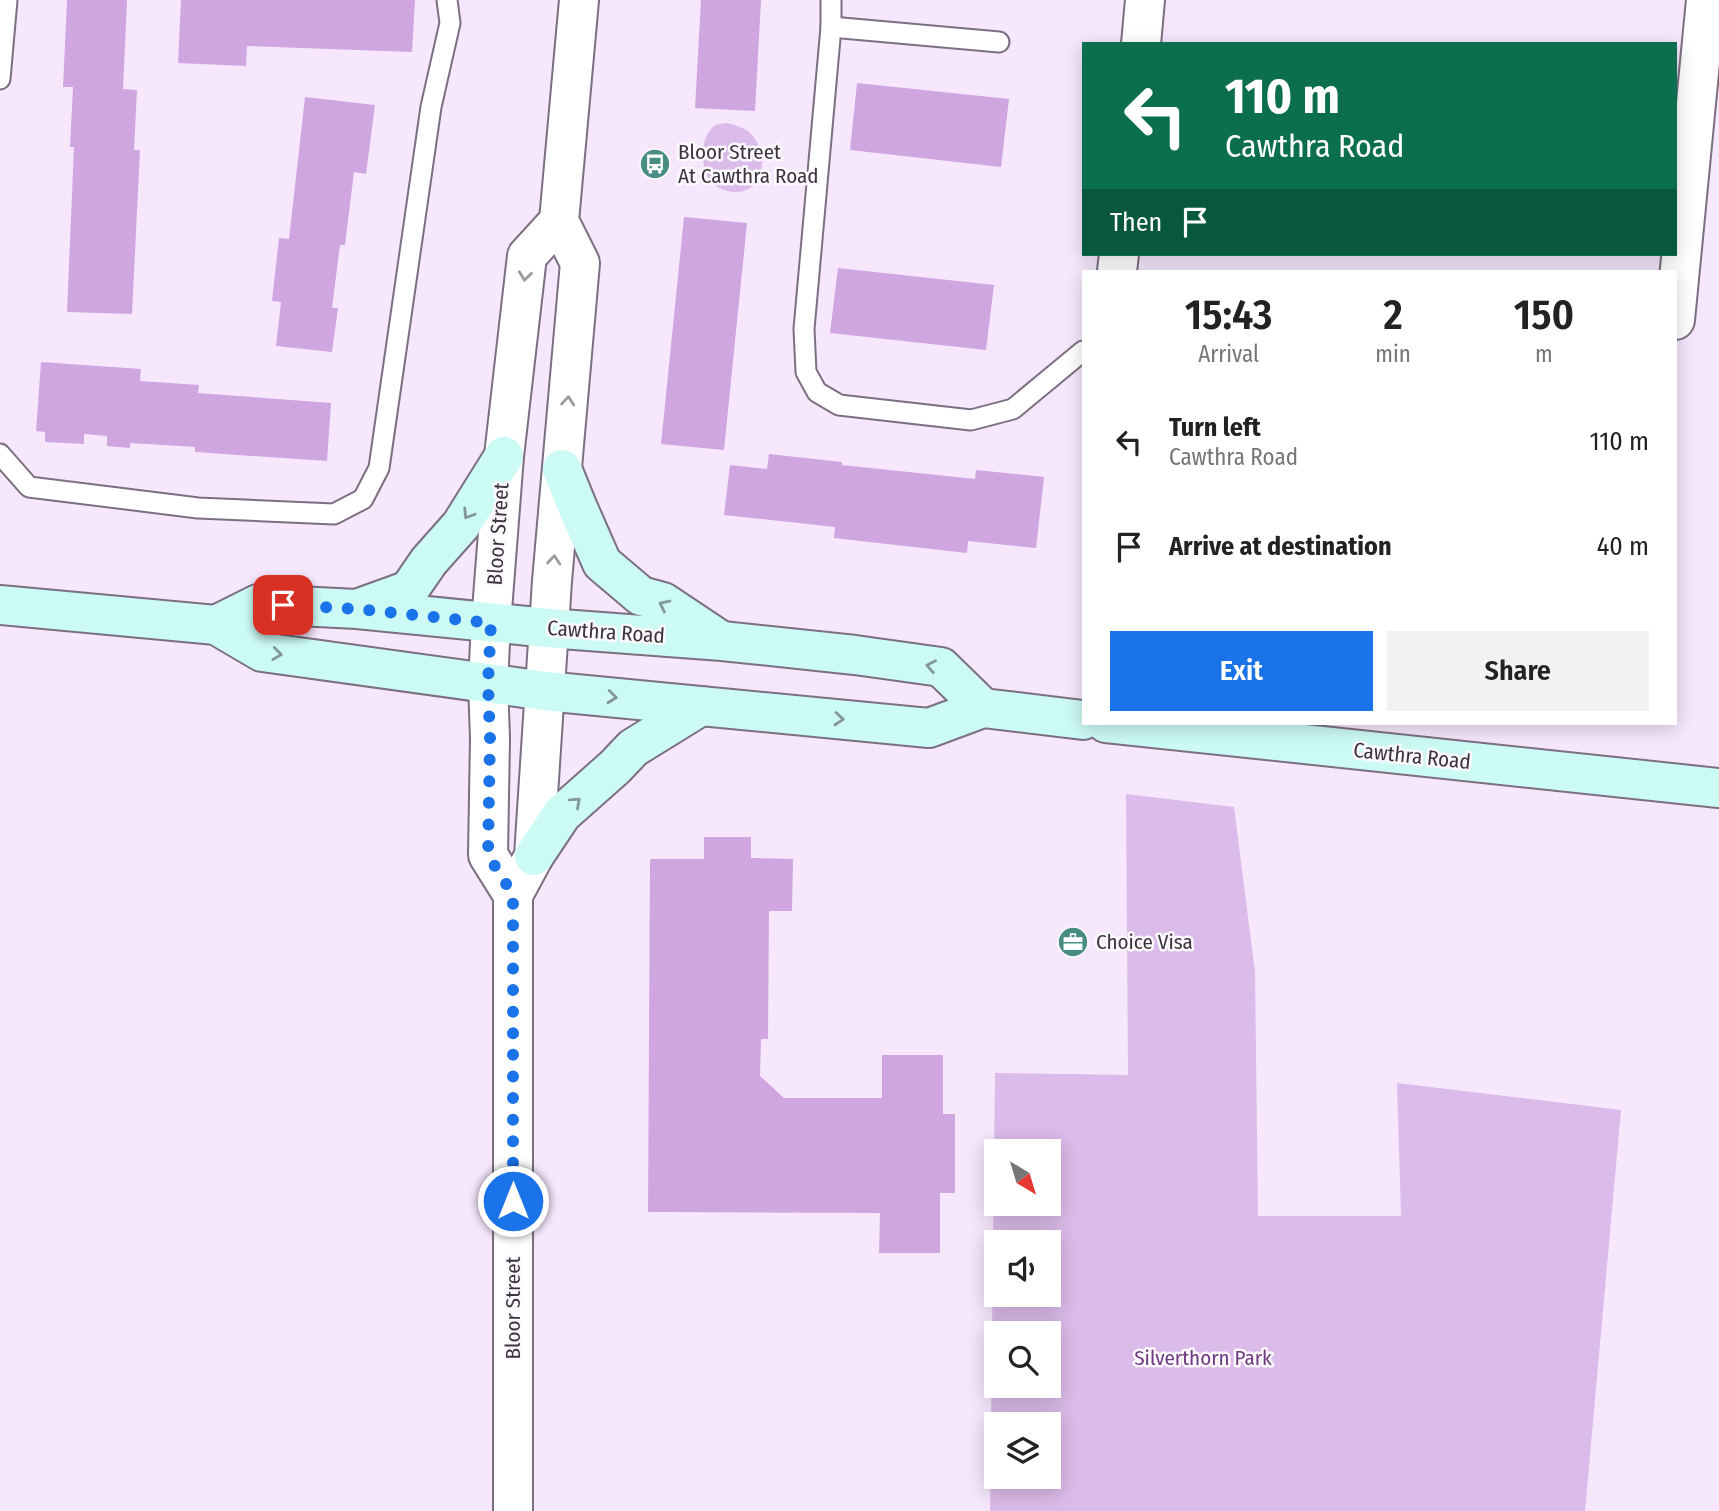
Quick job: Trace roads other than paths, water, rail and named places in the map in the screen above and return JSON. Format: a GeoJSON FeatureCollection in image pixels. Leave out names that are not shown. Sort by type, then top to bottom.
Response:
{"type":"FeatureCollection","features":[{"type":"Feature","properties":{"kind":"main road"},"geometry":{"type":"LineString","coordinates":[[357,609],[409,590],[429,561],[461,526],[504,456]]}},
{"type":"Feature","properties":{"kind":"main road"},"geometry":{"type":"LineString","coordinates":[[562,469],[602,563],[641,596],[663,602],[722,640]]}},
{"type":"Feature","properties":{"kind":"main road","name":"Cawthra Road"},"geometry":{"type":"LineString","coordinates":[[216,625],[258,604],[357,609],[548,628],[722,640],[941,667],[983,708]]}},
{"type":"Feature","properties":{"kind":"main road"},"geometry":{"type":"LineString","coordinates":[[0,605],[216,625],[262,653],[544,691],[929,728],[983,708],[1082,720]]}},
{"type":"Feature","properties":{"kind":"main road"},"geometry":{"type":"LineString","coordinates":[[534,856],[562,814],[633,748],[701,706]]}},
{"type":"Feature","properties":{"kind":"main road","name":"Cawthra Road"},"geometry":{"type":"LineString","coordinates":[[1125,725],[1719,788]]}},
{"type":"Feature","properties":{"kind":"street"},"geometry":{"type":"LineString","coordinates":[[559,221],[579,0]]}},
{"type":"Feature","properties":{"kind":"street"},"geometry":{"type":"LineString","coordinates":[[1141,42],[1145,0]]}},
{"type":"Feature","properties":{"kind":"street"},"geometry":{"type":"LineString","coordinates":[[1677,299],[1706,0]]}},
{"type":"Feature","properties":{"kind":"street","name":"Bloor Street"},"geometry":{"type":"LineString","coordinates":[[513,895],[488,855],[488,683],[491,623],[504,456],[527,256],[559,221],[580,263],[548,628],[534,856],[513,895],[513,1511]]}},
{"type":"Feature","properties":{"kind":"lane"},"geometry":{"type":"LineString","coordinates":[[0,79],[7,0]]}},
{"type":"Feature","properties":{"kind":"lane"},"geometry":{"type":"LineString","coordinates":[[0,453],[29,487],[198,508],[334,514],[363,499],[379,468],[431,107],[450,23],[447,0]]}},
{"type":"Feature","properties":{"kind":"lane"},"geometry":{"type":"LineString","coordinates":[[831,0],[831,27],[804,329],[807,372],[817,392],[839,405],[971,420],[1013,409],[1082,352]]}},
{"type":"Feature","properties":{"kind":"lane"},"geometry":{"type":"LineString","coordinates":[[831,27],[999,42]]}},
{"type":"Feature","properties":{"kind":"place","name":"Bloor Street At Cawthra Road"},"geometry":{"type":"Point","coordinates":[655,164]}},
{"type":"Feature","properties":{"kind":"place","name":"Choice Visa"},"geometry":{"type":"Point","coordinates":[1073,942]}},
{"type":"Feature","properties":{"kind":"park label","name":"Silverthorn Park"},"geometry":{"type":"Point","coordinates":[1203,1358]}}]}
